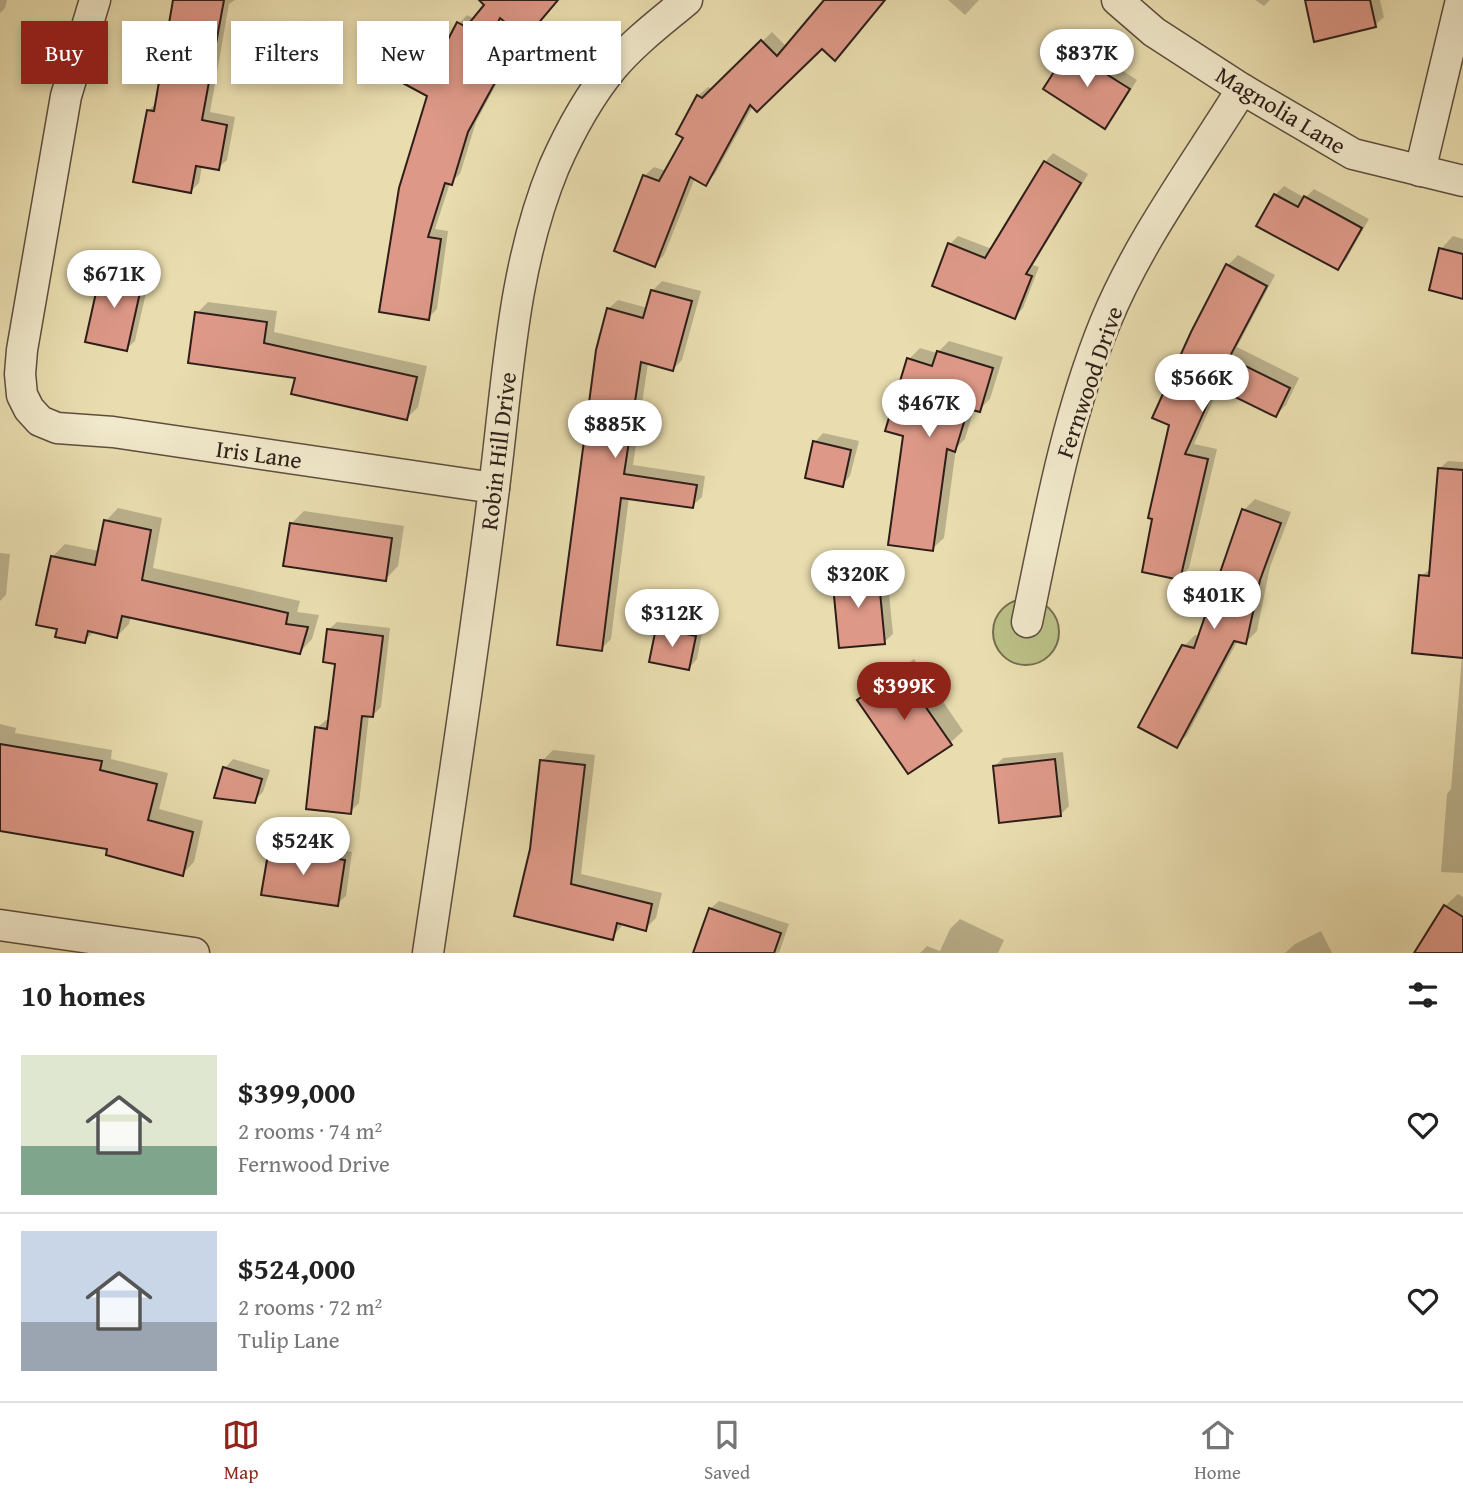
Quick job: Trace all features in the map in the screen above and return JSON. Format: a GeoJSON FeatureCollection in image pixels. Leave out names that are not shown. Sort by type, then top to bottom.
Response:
{"type":"FeatureCollection","features":[{"type":"Feature","properties":{"kind":"street","name":"Iris Lane"},"geometry":{"type":"LineString","coordinates":[[94,0],[66,96],[22,350],[22,395],[29,409],[40,421],[57,428],[113,432],[494,488]]}},
{"type":"Feature","properties":{"kind":"street","name":"Robin Hill Drive"},"geometry":{"type":"LineString","coordinates":[[428,953],[494,488],[518,289],[539,209],[555,165],[590,99],[613,66],[687,0]]}},
{"type":"Feature","properties":{"kind":"street","name":"Magnolia Lane"},"geometry":{"type":"LineString","coordinates":[[1117,0],[1154,32],[1242,89],[1353,154],[1463,181]]}},
{"type":"Feature","properties":{"kind":"street"},"geometry":{"type":"LineString","coordinates":[[1420,170],[1461,0]]}},
{"type":"Feature","properties":{"kind":"street","name":"Fernwood Drive"},"geometry":{"type":"LineString","coordinates":[[1027,622],[1056,480],[1083,385],[1106,321],[1142,249],[1242,89]]}},
{"type":"Feature","properties":{"kind":"street"},"geometry":{"type":"LineString","coordinates":[[0,925],[194,953]]}},
{"type":"Feature","properties":{"kind":"green space"},"geometry":{"type":"Polygon","coordinates":[[[1026,599],[1049,609],[1059,632],[1049,655],[1026,665],[1003,655],[993,632],[1003,609],[1026,599]]]}},
{"type":"Feature","properties":{"kind":"building"},"geometry":{"type":"Polygon","coordinates":[[[173,0],[224,0],[217,38],[217,21],[169,21],[173,0]]]}},
{"type":"Feature","properties":{"kind":"building"},"geometry":{"type":"Polygon","coordinates":[[[479,0],[558,0],[540,21],[504,21],[500,18],[498,21],[471,21],[484,5],[479,0]]]}},
{"type":"Feature","properties":{"kind":"building"},"geometry":{"type":"Polygon","coordinates":[[[824,0],[885,0],[835,61],[822,49],[757,112],[750,105],[706,186],[690,177],[655,267],[614,251],[643,175],[659,181],[683,138],[676,134],[697,95],[702,98],[761,40],[777,56],[824,0]]]}},
{"type":"Feature","properties":{"kind":"building"},"geometry":{"type":"Polygon","coordinates":[[[1305,0],[1370,0],[1376,27],[1314,42],[1305,0]]]}},
{"type":"Feature","properties":{"kind":"building"},"geometry":{"type":"Polygon","coordinates":[[[457,22],[463,25],[463,84],[494,84],[468,132],[452,185],[445,183],[428,237],[441,239],[429,320],[379,312],[399,188],[427,96],[405,84],[449,84],[449,37],[457,22]]]}},
{"type":"Feature","properties":{"kind":"building"},"geometry":{"type":"Polygon","coordinates":[[[1068,50],[1130,89],[1105,129],[1043,89],[1068,50]]]}},
{"type":"Feature","properties":{"kind":"building"},"geometry":{"type":"Polygon","coordinates":[[[159,84],[209,84],[202,120],[227,125],[219,170],[196,166],[191,193],[133,182],[147,110],[154,111],[159,84]]]}},
{"type":"Feature","properties":{"kind":"building"},"geometry":{"type":"Polygon","coordinates":[[[1044,161],[1081,183],[1026,274],[1032,276],[1015,319],[932,286],[948,243],[985,258],[1044,161]]]}},
{"type":"Feature","properties":{"kind":"building"},"geometry":{"type":"Polygon","coordinates":[[[1274,194],[1298,207],[1304,196],[1362,228],[1338,270],[1256,226],[1274,194]]]}},
{"type":"Feature","properties":{"kind":"building"},"geometry":{"type":"Polygon","coordinates":[[[1439,248],[1463,254],[1463,299],[1429,290],[1439,248]]]}},
{"type":"Feature","properties":{"kind":"building"},"geometry":{"type":"Polygon","coordinates":[[[1226,264],[1267,286],[1229,358],[1290,388],[1276,417],[1215,387],[1185,454],[1208,459],[1180,580],[1142,572],[1152,519],[1148,518],[1169,425],[1152,418],[1226,264]]]}},
{"type":"Feature","properties":{"kind":"building"},"geometry":{"type":"Polygon","coordinates":[[[101,270],[143,279],[127,351],[85,342],[101,270]]]}},
{"type":"Feature","properties":{"kind":"building"},"geometry":{"type":"Polygon","coordinates":[[[651,290],[692,301],[673,371],[641,362],[624,474],[697,485],[693,508],[621,498],[602,651],[557,645],[596,350],[607,308],[643,318],[651,290]]]}},
{"type":"Feature","properties":{"kind":"building"},"geometry":{"type":"Polygon","coordinates":[[[195,312],[267,322],[264,343],[417,377],[407,420],[291,394],[295,378],[188,363],[195,312]]]}},
{"type":"Feature","properties":{"kind":"building"},"geometry":{"type":"Polygon","coordinates":[[[937,351],[993,368],[980,412],[968,409],[955,452],[947,449],[933,551],[888,545],[903,436],[885,431],[907,358],[932,366],[937,351]]]}},
{"type":"Feature","properties":{"kind":"building"},"geometry":{"type":"Polygon","coordinates":[[[813,441],[851,450],[843,487],[805,478],[813,441]]]}},
{"type":"Feature","properties":{"kind":"building"},"geometry":{"type":"Polygon","coordinates":[[[1438,468],[1463,470],[1463,658],[1412,653],[1419,575],[1429,576],[1438,468]]]}},
{"type":"Feature","properties":{"kind":"building"},"geometry":{"type":"Polygon","coordinates":[[[1242,509],[1281,523],[1260,580],[1246,644],[1234,641],[1177,748],[1138,727],[1182,645],[1194,648],[1242,509]]]}},
{"type":"Feature","properties":{"kind":"building"},"geometry":{"type":"Polygon","coordinates":[[[104,520],[151,530],[142,580],[288,613],[286,624],[308,627],[300,654],[122,616],[117,638],[88,631],[85,643],[55,637],[57,629],[36,625],[51,556],[95,565],[104,520]]]}},
{"type":"Feature","properties":{"kind":"building"},"geometry":{"type":"Polygon","coordinates":[[[290,523],[392,538],[386,581],[283,566],[290,523]]]}},
{"type":"Feature","properties":{"kind":"building"},"geometry":{"type":"Polygon","coordinates":[[[878,571],[885,644],[839,648],[832,575],[878,571]]]}},
{"type":"Feature","properties":{"kind":"building"},"geometry":{"type":"Polygon","coordinates":[[[656,628],[696,636],[689,670],[649,662],[656,628]]]}},
{"type":"Feature","properties":{"kind":"building"},"geometry":{"type":"Polygon","coordinates":[[[327,629],[383,636],[373,717],[362,716],[351,814],[306,809],[315,727],[327,729],[335,664],[323,662],[327,629]]]}},
{"type":"Feature","properties":{"kind":"building"},"geometry":{"type":"Polygon","coordinates":[[[900,670],[952,745],[908,774],[857,700],[900,670]]]}},
{"type":"Feature","properties":{"kind":"building"},"geometry":{"type":"Polygon","coordinates":[[[0,744],[102,761],[100,770],[157,784],[148,820],[193,832],[183,876],[106,855],[107,849],[0,831],[0,744]]]}},
{"type":"Feature","properties":{"kind":"building"},"geometry":{"type":"Polygon","coordinates":[[[1055,759],[1061,816],[999,823],[993,766],[1055,759]]]}},
{"type":"Feature","properties":{"kind":"building"},"geometry":{"type":"Polygon","coordinates":[[[540,760],[585,765],[571,884],[652,904],[646,931],[617,923],[613,940],[514,916],[530,849],[540,760]]]}},
{"type":"Feature","properties":{"kind":"building"},"geometry":{"type":"Polygon","coordinates":[[[223,767],[262,779],[255,803],[214,798],[223,767]]]}},
{"type":"Feature","properties":{"kind":"building"},"geometry":{"type":"Polygon","coordinates":[[[269,848],[345,860],[338,906],[261,895],[269,848]]]}},
{"type":"Feature","properties":{"kind":"building"},"geometry":{"type":"Polygon","coordinates":[[[1444,905],[1463,917],[1463,953],[1414,953],[1444,905]]]}},
{"type":"Feature","properties":{"kind":"building"},"geometry":{"type":"Polygon","coordinates":[[[709,908],[781,933],[774,953],[693,953],[709,908]]]}}]}
